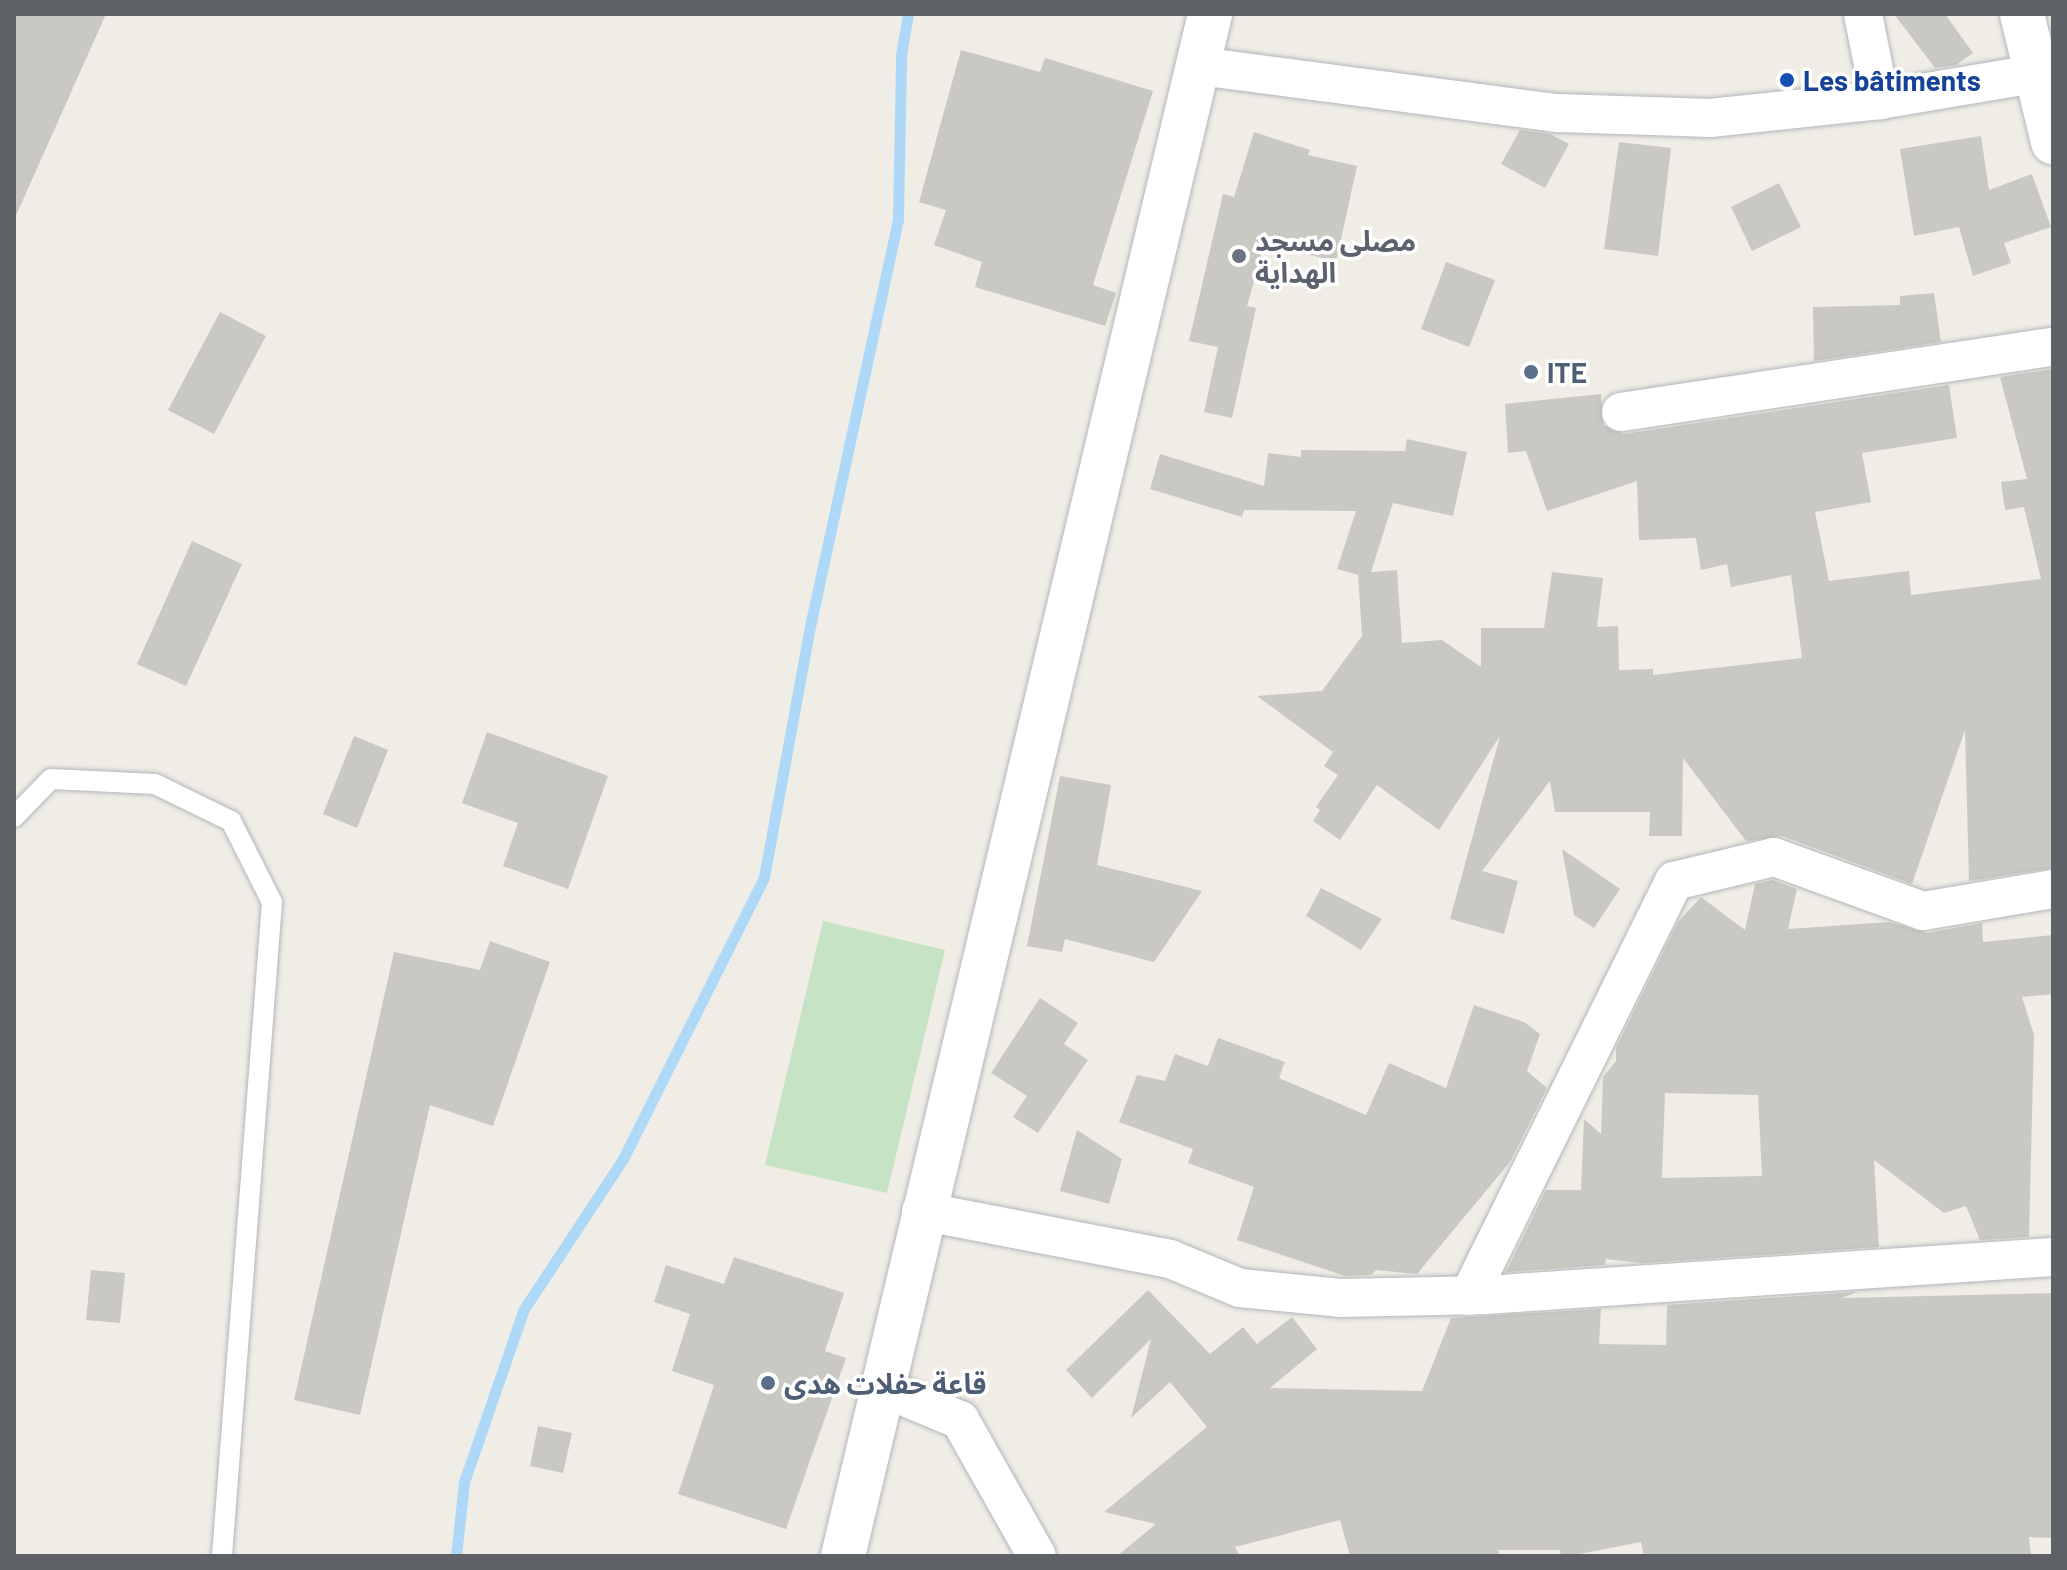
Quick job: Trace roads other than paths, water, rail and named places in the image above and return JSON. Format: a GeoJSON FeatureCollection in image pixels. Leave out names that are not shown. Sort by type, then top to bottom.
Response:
{"type":"FeatureCollection","features":[{"type":"Feature","properties":{"kind":"street"},"geometry":{"type":"LineString","coordinates":[[843,1556],[921,1211],[1210,14]]}},
{"type":"Feature","properties":{"kind":"street"},"geometry":{"type":"LineString","coordinates":[[1863,14],[1880,100]]}},
{"type":"Feature","properties":{"kind":"street"},"geometry":{"type":"LineString","coordinates":[[2022,14],[2034,74],[2053,142]]}},
{"type":"Feature","properties":{"kind":"street"},"geometry":{"type":"LineString","coordinates":[[1199,66],[1558,113],[1710,118],[1880,100],[2034,74]]}},
{"type":"Feature","properties":{"kind":"street"},"geometry":{"type":"LineString","coordinates":[[1621,412],[2053,347]]}},
{"type":"Feature","properties":{"kind":"street"},"geometry":{"type":"LineString","coordinates":[[1469,1296],[1674,881],[1774,857],[1923,911],[2053,889]]}},
{"type":"Feature","properties":{"kind":"street"},"geometry":{"type":"LineString","coordinates":[[921,1211],[1170,1259],[1240,1288],[1340,1298],[1469,1296],[2053,1257]]}},
{"type":"Feature","properties":{"kind":"street"},"geometry":{"type":"LineString","coordinates":[[881,1387],[960,1420],[1037,1556]]}},
{"type":"Feature","properties":{"kind":"lane"},"geometry":{"type":"LineString","coordinates":[[14,817],[51,779],[155,784],[231,821],[272,902],[222,1556]]}},
{"type":"Feature","properties":{"kind":"waterway"},"geometry":{"type":"LineString","coordinates":[[456,1556],[464,1482],[524,1309],[623,1159],[764,877],[811,622],[898,218],[901,55],[908,14]]}},
{"type":"Feature","properties":{"kind":"place","name":"Les bâtiments"},"geometry":{"type":"Point","coordinates":[1787,80]}},
{"type":"Feature","properties":{"kind":"place","name":"مصلى مسجد الهداية"},"geometry":{"type":"Point","coordinates":[1239,256]}},
{"type":"Feature","properties":{"kind":"place","name":"ITE"},"geometry":{"type":"Point","coordinates":[1531,372]}},
{"type":"Feature","properties":{"kind":"place","name":"قاعة حفلات هدى"},"geometry":{"type":"Point","coordinates":[768,1383]}}]}
